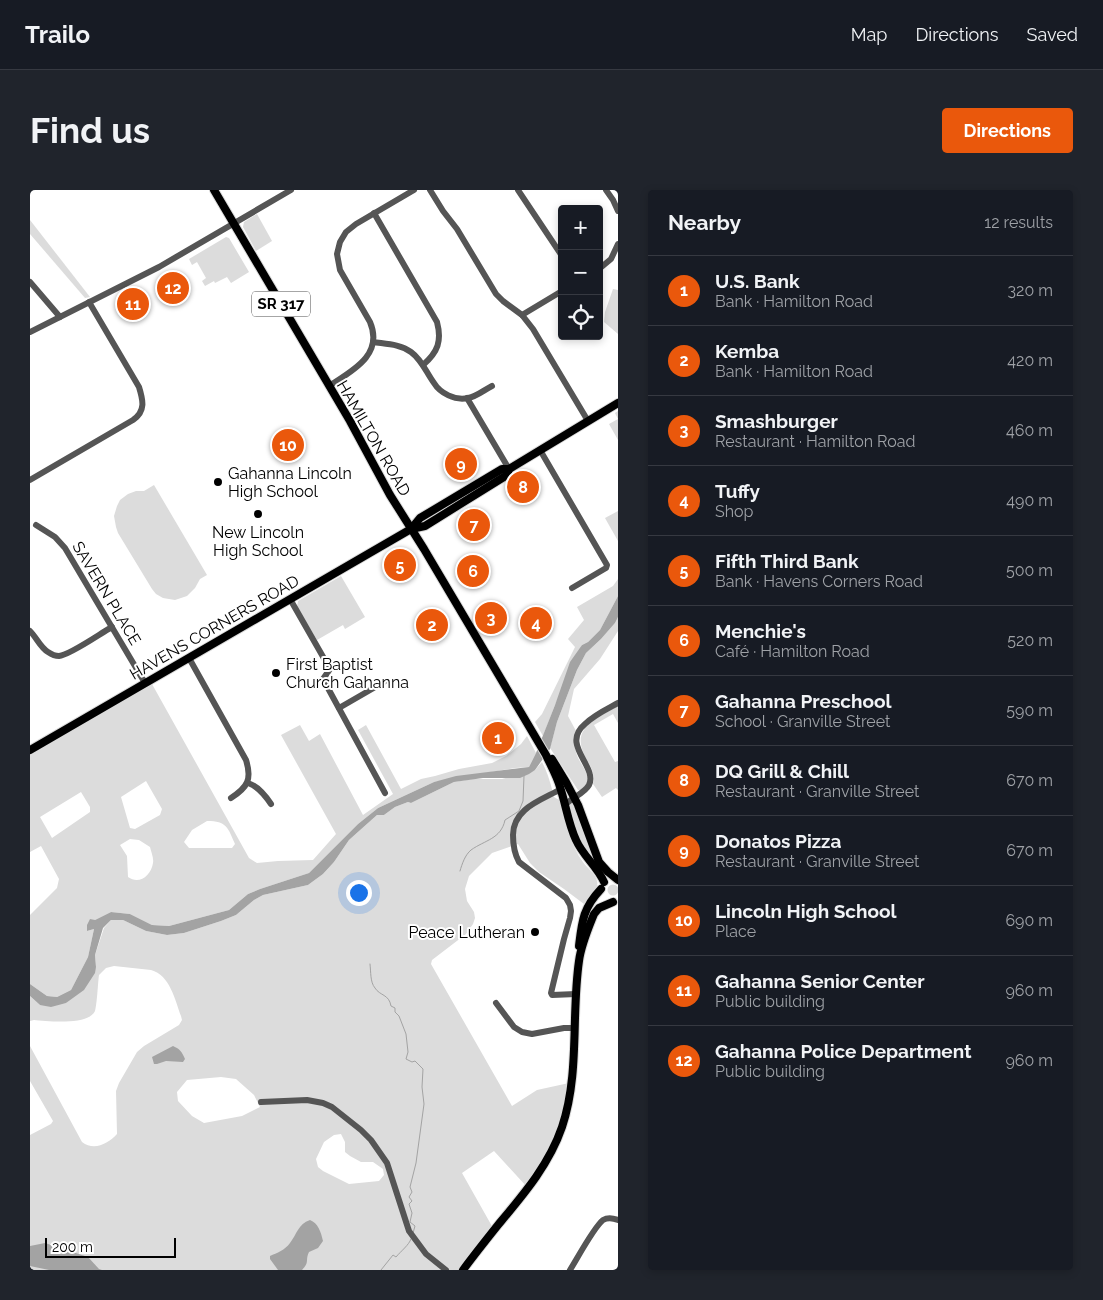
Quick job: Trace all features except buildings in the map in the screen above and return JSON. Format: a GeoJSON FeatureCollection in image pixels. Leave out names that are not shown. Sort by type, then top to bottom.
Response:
{"type":"FeatureCollection","features":[{"type":"Feature","properties":{"kind":"main road","name":"HAMILTON ROAD"},"geometry":{"type":"LineString","coordinates":[[214,190],[350,421],[390,495],[546,755],[574,797],[599,862],[618,879]]}},
{"type":"Feature","properties":{"kind":"main road","name":"HAVENS CORNERS ROAD"},"geometry":{"type":"LineString","coordinates":[[30,750],[411,528],[420,518],[502,469],[509,469],[618,403]]}},
{"type":"Feature","properties":{"kind":"main road","name":"HAMILTON ROAD"},"geometry":{"type":"LineString","coordinates":[[554,767],[561,789],[567,821],[574,840],[585,860],[599,878],[602,886],[602,895],[614,902]]}},
{"type":"Feature","properties":{"kind":"main road"},"geometry":{"type":"LineString","coordinates":[[463,1270],[527,1190],[546,1163],[555,1145],[562,1126],[572,1082],[578,950],[585,911],[609,879],[618,879]]}},
{"type":"Feature","properties":{"kind":"main road"},"geometry":{"type":"LineString","coordinates":[[579,959],[596,910],[614,902]]}},
{"type":"Feature","properties":{"kind":"street"},"geometry":{"type":"LineString","coordinates":[[30,332],[159,267],[291,190]]}},
{"type":"Feature","properties":{"kind":"street"},"geometry":{"type":"LineString","coordinates":[[328,386],[365,360],[373,342],[372,326],[340,270],[337,254],[340,242],[346,232],[356,224],[414,190]]}},
{"type":"Feature","properties":{"kind":"street"},"geometry":{"type":"LineString","coordinates":[[430,190],[443,212],[457,229],[496,294],[522,315],[533,329],[588,421]]}},
{"type":"Feature","properties":{"kind":"street"},"geometry":{"type":"LineString","coordinates":[[518,190],[558,250]]}},
{"type":"Feature","properties":{"kind":"street"},"geometry":{"type":"LineString","coordinates":[[606,190],[618,211]]}},
{"type":"Feature","properties":{"kind":"street"},"geometry":{"type":"LineString","coordinates":[[374,213],[437,322],[440,334],[438,344],[434,354],[423,365]]}},
{"type":"Feature","properties":{"kind":"street"},"geometry":{"type":"LineString","coordinates":[[603,265],[610,258],[618,244]]}},
{"type":"Feature","properties":{"kind":"street"},"geometry":{"type":"LineString","coordinates":[[30,282],[60,317]]}},
{"type":"Feature","properties":{"kind":"street"},"geometry":{"type":"LineString","coordinates":[[522,315],[558,293]]}},
{"type":"Feature","properties":{"kind":"street"},"geometry":{"type":"LineString","coordinates":[[30,480],[137,418],[143,408],[144,401],[139,387],[89,302]]}},
{"type":"Feature","properties":{"kind":"street"},"geometry":{"type":"LineString","coordinates":[[373,342],[403,347],[417,357],[435,385],[442,392],[452,397],[467,398],[476,396],[492,386]]}},
{"type":"Feature","properties":{"kind":"street"},"geometry":{"type":"LineString","coordinates":[[467,398],[509,469]]}},
{"type":"Feature","properties":{"kind":"street"},"geometry":{"type":"LineString","coordinates":[[540,450],[607,565],[606,568],[572,588]]}},
{"type":"Feature","properties":{"kind":"street","name":"SAVERN PLACE"},"geometry":{"type":"LineString","coordinates":[[36,525],[55,537],[66,548],[145,683]]}},
{"type":"Feature","properties":{"kind":"street"},"geometry":{"type":"LineString","coordinates":[[290,599],[330,669],[323,678],[385,793]]}},
{"type":"Feature","properties":{"kind":"street"},"geometry":{"type":"LineString","coordinates":[[30,631],[43,649],[51,654],[60,656],[112,627]]}},
{"type":"Feature","properties":{"kind":"street"},"geometry":{"type":"LineString","coordinates":[[189,658],[246,760],[249,771],[248,783],[241,792],[231,798]]}},
{"type":"Feature","properties":{"kind":"street"},"geometry":{"type":"LineString","coordinates":[[338,708],[384,682]]}},
{"type":"Feature","properties":{"kind":"street"},"geometry":{"type":"LineString","coordinates":[[565,807],[569,800],[588,787],[590,782],[589,771],[577,746],[578,732],[584,724],[618,702]]}},
{"type":"Feature","properties":{"kind":"street"},"geometry":{"type":"LineString","coordinates":[[248,783],[253,784],[264,794],[271,804]]}},
{"type":"Feature","properties":{"kind":"street"},"geometry":{"type":"LineString","coordinates":[[561,789],[528,806],[520,814],[513,832],[513,844],[515,855],[519,862],[566,898],[570,904],[570,918],[551,993],[552,995],[576,994]]}},
{"type":"Feature","properties":{"kind":"street"},"geometry":{"type":"LineString","coordinates":[[496,1003],[514,1027],[522,1032],[532,1034],[564,1028],[575,1028]]}},
{"type":"Feature","properties":{"kind":"street"},"geometry":{"type":"LineString","coordinates":[[261,1102],[307,1100],[323,1103],[332,1106],[361,1130],[371,1140],[387,1163],[409,1231],[426,1254],[446,1270]]}},
{"type":"Feature","properties":{"kind":"street"},"geometry":{"type":"LineString","coordinates":[[570,1270],[603,1220],[614,1218],[618,1220]]}},
{"type":"Feature","properties":{"kind":"shaded area"},"geometry":{"type":"Polygon","coordinates":[[[257,214],[272,241],[256,251],[243,227],[244,222],[257,214]]]}},
{"type":"Feature","properties":{"kind":"shaded area"},"geometry":{"type":"Polygon","coordinates":[[[30,220],[90,297],[85,298],[30,234],[30,220]]]}},
{"type":"Feature","properties":{"kind":"shaded area"},"geometry":{"type":"Polygon","coordinates":[[[226,237],[229,238],[249,272],[231,283],[227,277],[205,286],[202,281],[206,278],[197,262],[192,265],[189,259],[226,237]]]}},
{"type":"Feature","properties":{"kind":"shaded area"},"geometry":{"type":"Polygon","coordinates":[[[613,289],[618,290],[618,334],[604,322],[605,312],[613,289]]]}},
{"type":"Feature","properties":{"kind":"shaded area"},"geometry":{"type":"Polygon","coordinates":[[[618,419],[618,440],[609,424],[618,419]]]}},
{"type":"Feature","properties":{"kind":"shaded area"},"geometry":{"type":"Polygon","coordinates":[[[154,485],[207,575],[200,579],[187,596],[175,600],[163,598],[156,594],[116,527],[114,516],[120,500],[128,494],[144,491],[154,485]]]}},
{"type":"Feature","properties":{"kind":"shaded area"},"geometry":{"type":"Polygon","coordinates":[[[618,511],[618,541],[605,518],[618,511]]]}},
{"type":"Feature","properties":{"kind":"shaded area"},"geometry":{"type":"Polygon","coordinates":[[[341,576],[365,617],[345,629],[343,625],[317,640],[297,607],[298,601],[341,576]]]}},
{"type":"Feature","properties":{"kind":"shaded area"},"geometry":{"type":"Polygon","coordinates":[[[618,579],[618,596],[600,630],[588,642],[582,645],[543,736],[535,722],[542,714],[575,647],[568,639],[584,620],[577,607],[613,586],[618,579]]]}},
{"type":"Feature","properties":{"kind":"shaded area"},"geometry":{"type":"Polygon","coordinates":[[[618,596],[618,617],[601,639],[586,653],[577,670],[557,722],[550,749],[535,770],[520,778],[483,778],[454,782],[411,803],[408,802],[395,807],[384,815],[377,815],[349,840],[323,874],[308,885],[263,895],[236,915],[221,921],[184,933],[167,935],[146,931],[123,920],[111,920],[103,928],[95,955],[95,973],[84,990],[66,1003],[51,1007],[40,1005],[30,996],[30,984],[47,996],[57,997],[71,990],[88,957],[94,929],[87,931],[90,919],[95,920],[111,912],[130,914],[152,925],[169,926],[229,910],[248,894],[309,873],[358,824],[378,808],[434,782],[456,776],[529,767],[555,705],[570,662],[582,645],[588,642],[600,630],[618,596]]]}},
{"type":"Feature","properties":{"kind":"shaded area"},"geometry":{"type":"Polygon","coordinates":[[[618,617],[618,631],[600,659],[574,689],[568,716],[576,731],[574,741],[577,756],[588,778],[588,783],[581,790],[578,790],[550,748],[557,722],[577,670],[586,653],[601,639],[618,617]]]}},
{"type":"Feature","properties":{"kind":"shaded area"},"geometry":{"type":"Polygon","coordinates":[[[152,684],[249,858],[257,863],[313,860],[336,834],[281,735],[300,725],[309,741],[320,734],[363,815],[393,794],[358,730],[366,725],[401,789],[421,779],[492,763],[506,756],[521,744],[527,736],[536,753],[529,767],[434,782],[378,808],[358,824],[309,873],[248,894],[229,910],[169,926],[152,925],[130,914],[111,912],[95,920],[87,931],[94,929],[88,957],[71,990],[57,997],[47,996],[30,984],[30,915],[57,888],[59,879],[41,846],[30,852],[30,755],[152,684]],[[146,781],[121,797],[130,828],[135,829],[160,815],[162,809],[146,781]],[[81,792],[40,817],[52,838],[90,812],[90,807],[81,792]],[[207,821],[192,830],[184,842],[189,848],[232,848],[235,844],[226,826],[219,822],[207,821]],[[130,839],[120,845],[127,856],[128,877],[136,880],[144,878],[150,872],[153,863],[150,847],[139,840],[130,839]]]}},
{"type":"Feature","properties":{"kind":"shaded area"},"geometry":{"type":"Polygon","coordinates":[[[618,706],[618,723],[613,714],[594,725],[615,762],[618,761],[618,790],[616,788],[602,797],[593,784],[593,773],[582,748],[581,739],[587,726],[618,706]]]}},
{"type":"Feature","properties":{"kind":"shaded area"},"geometry":{"type":"Polygon","coordinates":[[[542,762],[554,797],[562,802],[567,826],[575,848],[596,878],[597,887],[584,904],[539,872],[530,863],[518,844],[492,853],[469,876],[465,889],[467,901],[474,912],[473,924],[466,934],[432,960],[431,964],[512,1106],[537,1090],[569,1083],[565,1108],[552,1148],[527,1187],[494,1151],[462,1173],[493,1228],[461,1270],[30,1270],[30,1135],[51,1124],[53,1121],[30,1081],[30,1046],[82,1142],[87,1145],[96,1146],[109,1141],[117,1134],[116,1091],[137,1052],[179,1025],[182,1020],[171,989],[163,977],[151,970],[114,966],[106,968],[99,975],[95,1011],[91,1016],[76,1021],[30,1021],[30,996],[40,1005],[66,1003],[96,967],[95,955],[104,928],[111,920],[123,920],[146,931],[167,935],[184,933],[221,921],[236,915],[263,895],[308,885],[323,874],[349,840],[377,815],[384,815],[395,807],[408,802],[411,803],[454,782],[472,779],[502,779],[535,770],[542,762]],[[221,1077],[187,1080],[177,1092],[178,1101],[192,1116],[204,1123],[242,1116],[260,1107],[254,1095],[236,1079],[221,1077]],[[341,1134],[334,1135],[324,1142],[316,1159],[318,1167],[349,1184],[379,1181],[384,1175],[383,1169],[373,1162],[361,1162],[345,1152],[345,1142],[341,1134]]]}},
{"type":"Feature","properties":{"kind":"shaded area"},"geometry":{"type":"Polygon","coordinates":[[[572,802],[593,859],[606,875],[603,878],[580,846],[568,808],[572,802]]]}},
{"type":"Feature","properties":{"kind":"shaded area"},"geometry":{"type":"Polygon","coordinates":[[[613,884],[619,890],[613,896],[607,890],[613,884]]]}},
{"type":"Feature","properties":{"kind":"shaded area"},"geometry":{"type":"Polygon","coordinates":[[[173,1046],[182,1053],[185,1059],[183,1062],[166,1061],[154,1064],[152,1057],[173,1046]]]}},
{"type":"Feature","properties":{"kind":"shaded area"},"geometry":{"type":"Polygon","coordinates":[[[310,1220],[319,1228],[323,1241],[318,1248],[309,1252],[306,1265],[302,1270],[278,1270],[270,1256],[286,1248],[300,1227],[310,1220]]]}},
{"type":"Feature","properties":{"kind":"shaded area"},"geometry":{"type":"Polygon","coordinates":[[[45,1243],[88,1257],[102,1270],[49,1270],[30,1266],[30,1246],[45,1243]]]}},
{"type":"Feature","properties":{"kind":"waterway"},"geometry":{"type":"LineString","coordinates":[[460,871],[469,852],[496,835],[505,820],[519,811],[523,801],[524,776]]}},
{"type":"Feature","properties":{"kind":"waterway"},"geometry":{"type":"LineString","coordinates":[[370,964],[373,986],[395,1008],[395,1012],[399,1016],[406,1034],[408,1052],[406,1059],[412,1062],[415,1061],[423,1069],[422,1087],[424,1104],[416,1163],[410,1187],[412,1192],[409,1197],[412,1201],[409,1204],[412,1213],[410,1222],[415,1226],[413,1233]]}},
{"type":"Feature","properties":{"kind":"waterway"},"geometry":{"type":"LineString","coordinates":[[381,1270],[393,1255],[396,1257],[407,1246],[411,1239]]}},
{"type":"Feature","properties":{"kind":"place","name":"Gahanna Police Department"},"geometry":{"type":"Point","coordinates":[173,288]}},
{"type":"Feature","properties":{"kind":"place","name":"Gahanna Senior Center"},"geometry":{"type":"Point","coordinates":[133,304]}},
{"type":"Feature","properties":{"kind":"place","name":"Lincoln High School"},"geometry":{"type":"Point","coordinates":[288,445]}},
{"type":"Feature","properties":{"kind":"place","name":"Donatos Pizza"},"geometry":{"type":"Point","coordinates":[461,464]}},
{"type":"Feature","properties":{"kind":"place","name":"Gahanna Lincoln High School"},"geometry":{"type":"Point","coordinates":[218,482]}},
{"type":"Feature","properties":{"kind":"place","name":"DQ Grill & Chill"},"geometry":{"type":"Point","coordinates":[523,487]}},
{"type":"Feature","properties":{"kind":"place","name":"New Lincoln High School"},"geometry":{"type":"Point","coordinates":[258,514]}},
{"type":"Feature","properties":{"kind":"place","name":"Gahanna Preschool"},"geometry":{"type":"Point","coordinates":[474,525]}},
{"type":"Feature","properties":{"kind":"place","name":"Fifth Third Bank"},"geometry":{"type":"Point","coordinates":[400,565]}},
{"type":"Feature","properties":{"kind":"place","name":"Menchie's"},"geometry":{"type":"Point","coordinates":[473,571]}},
{"type":"Feature","properties":{"kind":"place","name":"Smashburger"},"geometry":{"type":"Point","coordinates":[491,618]}},
{"type":"Feature","properties":{"kind":"place","name":"Tuffy"},"geometry":{"type":"Point","coordinates":[536,623]}},
{"type":"Feature","properties":{"kind":"place","name":"Kemba"},"geometry":{"type":"Point","coordinates":[432,625]}},
{"type":"Feature","properties":{"kind":"place","name":"First Baptist Church Gahanna"},"geometry":{"type":"Point","coordinates":[276,673]}},
{"type":"Feature","properties":{"kind":"place","name":"U.S. Bank"},"geometry":{"type":"Point","coordinates":[498,738]}},
{"type":"Feature","properties":{"kind":"place","name":"Peace Lutheran"},"geometry":{"type":"Point","coordinates":[535,932]}}]}
